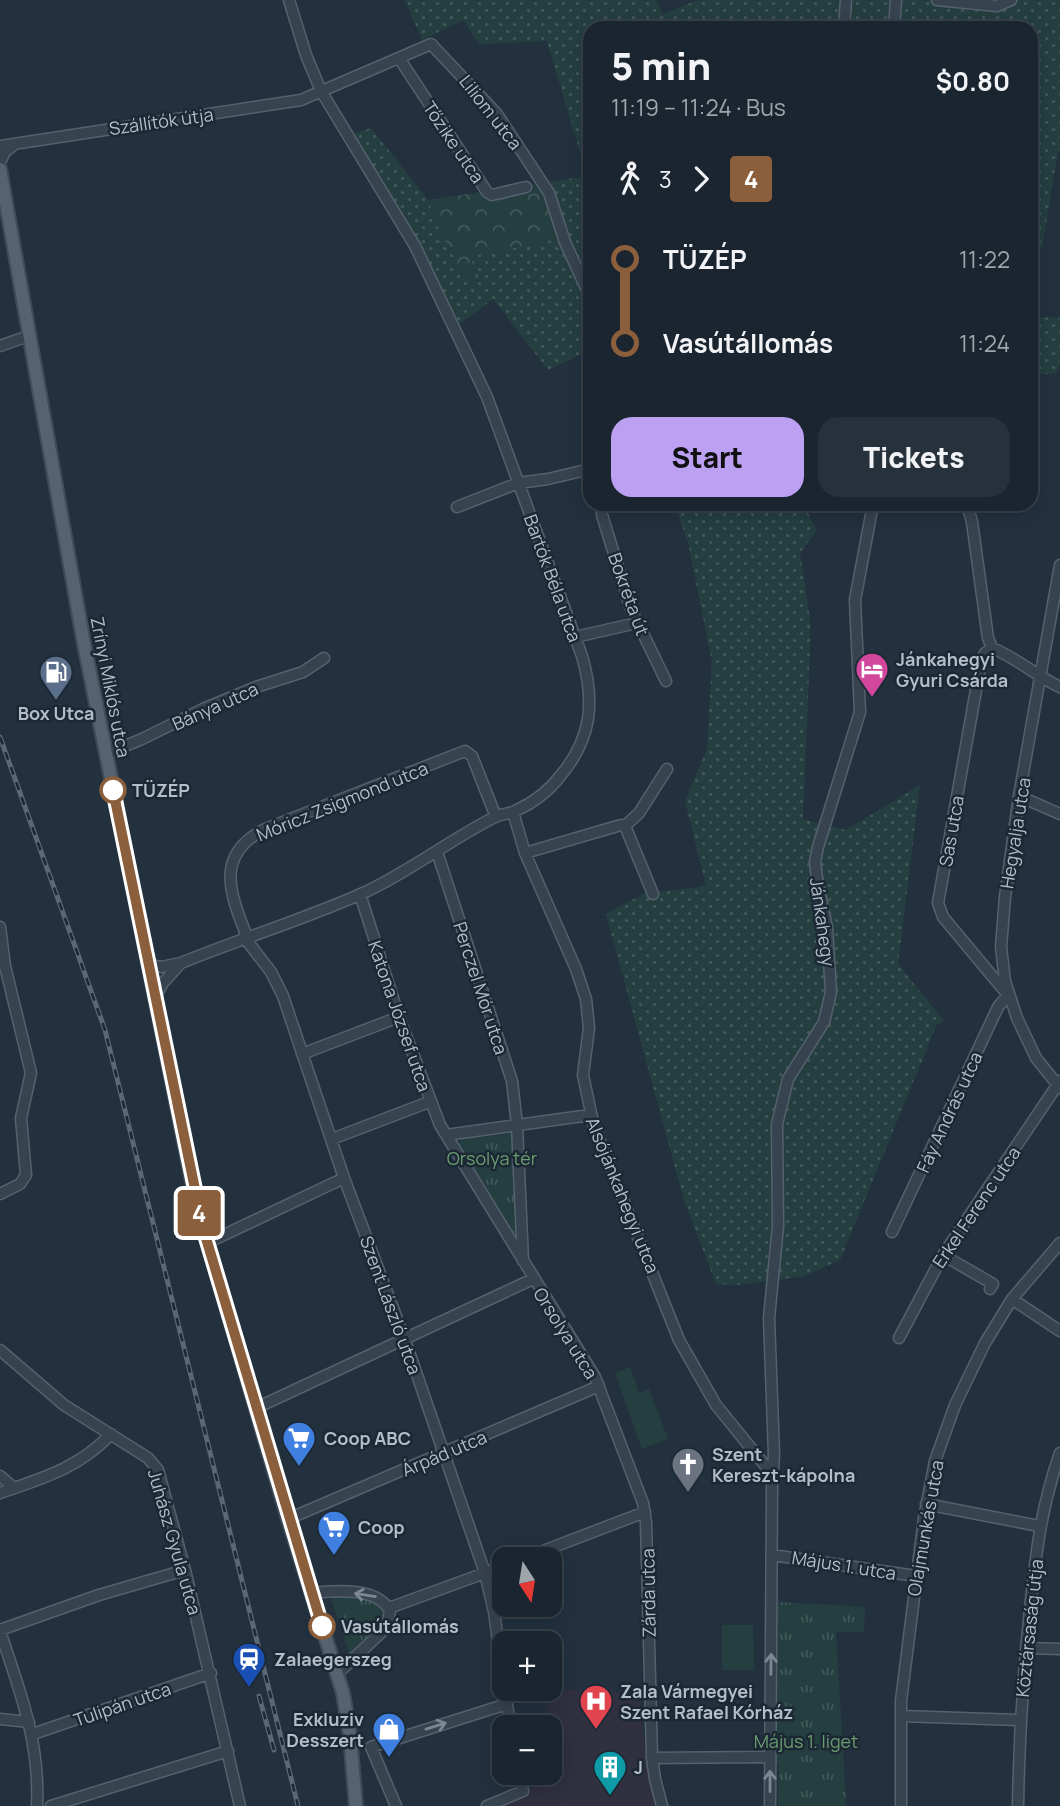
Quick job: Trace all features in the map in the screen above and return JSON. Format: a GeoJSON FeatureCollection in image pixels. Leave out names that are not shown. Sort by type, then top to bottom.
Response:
{"type":"FeatureCollection","features":[{"type":"Feature","properties":{"kind":"main road","name":"Zrínyi Miklós utca"},"geometry":{"type":"LineString","coordinates":[[0,169],[28,336],[106,754],[207,1243],[288,1519],[343,1693],[356,1806]]}},
{"type":"Feature","properties":{"kind":"street","name":"Bartók Béla utca"},"geometry":{"type":"LineString","coordinates":[[181,963],[360,894],[496,817],[513,812],[535,800],[556,781],[573,758],[590,713],[590,687],[575,637],[487,397],[415,246],[321,91],[289,0]]}},
{"type":"Feature","properties":{"kind":"street"},"geometry":{"type":"LineString","coordinates":[[844,21],[846,0]]}},
{"type":"Feature","properties":{"kind":"street"},"geometry":{"type":"LineString","coordinates":[[894,21],[896,0]]}},
{"type":"Feature","properties":{"kind":"street"},"geometry":{"type":"LineString","coordinates":[[937,0],[997,6],[1011,0]]}},
{"type":"Feature","properties":{"kind":"street","name":"Liliom utca"},"geometry":{"type":"LineString","coordinates":[[321,91],[431,44],[497,114],[549,193],[565,242],[583,282]]}},
{"type":"Feature","properties":{"kind":"street","name":"Tőzike utca"},"geometry":{"type":"LineString","coordinates":[[399,58],[487,192],[492,195],[526,187]]}},
{"type":"Feature","properties":{"kind":"street","name":"Szállítók útja"},"geometry":{"type":"LineString","coordinates":[[0,146],[301,100],[321,91]]}},
{"type":"Feature","properties":{"kind":"street"},"geometry":{"type":"LineString","coordinates":[[0,162],[5,152],[16,144]]}},
{"type":"Feature","properties":{"kind":"street"},"geometry":{"type":"LineString","coordinates":[[0,346],[28,336]]}},
{"type":"Feature","properties":{"kind":"street"},"geometry":{"type":"LineString","coordinates":[[457,507],[518,484],[583,471]]}},
{"type":"Feature","properties":{"kind":"street","name":"Bokréta út"},"geometry":{"type":"LineString","coordinates":[[603,511],[623,586],[637,623],[666,681]]}},
{"type":"Feature","properties":{"kind":"street","name":"Jánkahegy"},"geometry":{"type":"LineString","coordinates":[[770,1806],[773,1468],[769,1318],[778,1226],[777,1124],[788,1079],[824,1022],[831,992],[827,928],[815,862],[860,712],[855,600],[872,511]]}},
{"type":"Feature","properties":{"kind":"street"},"geometry":{"type":"LineString","coordinates":[[969,511],[988,638],[992,648],[1012,657],[1060,687]]}},
{"type":"Feature","properties":{"kind":"street","name":"Hegyalja utca"},"geometry":{"type":"LineString","coordinates":[[1059,1084],[1036,1058],[1008,995],[1001,934],[1019,796],[1060,565]]}},
{"type":"Feature","properties":{"kind":"street"},"geometry":{"type":"LineString","coordinates":[[575,637],[637,623]]}},
{"type":"Feature","properties":{"kind":"street","name":"Sas utca"},"geometry":{"type":"LineString","coordinates":[[992,648],[985,653],[981,662],[938,903],[943,917],[1008,995]]}},
{"type":"Feature","properties":{"kind":"street","name":"Bánya utca"},"geometry":{"type":"LineString","coordinates":[[106,754],[129,746],[205,708],[256,687],[303,672],[324,658]]}},
{"type":"Feature","properties":{"kind":"street","name":"Móricz Zsigmond utca"},"geometry":{"type":"LineString","coordinates":[[246,937],[231,892],[231,868],[239,848],[265,830],[465,751],[472,756],[496,817]]}},
{"type":"Feature","properties":{"kind":"street"},"geometry":{"type":"LineString","coordinates":[[525,853],[625,826],[639,813],[667,769]]}},
{"type":"Feature","properties":{"kind":"street"},"geometry":{"type":"LineString","coordinates":[[1019,796],[1060,814]]}},
{"type":"Feature","properties":{"kind":"street","name":"Alsójánkahegyi utca"},"geometry":{"type":"LineString","coordinates":[[513,812],[525,853],[576,969],[586,999],[589,1028],[583,1075],[590,1115],[679,1340],[716,1405],[773,1468]]}},
{"type":"Feature","properties":{"kind":"street"},"geometry":{"type":"LineString","coordinates":[[625,826],[653,894]]}},
{"type":"Feature","properties":{"kind":"street","name":"Perczel Mór utca"},"geometry":{"type":"LineString","coordinates":[[437,852],[508,1069],[514,1092],[517,1125]]}},
{"type":"Feature","properties":{"kind":"street","name":"Katona József utca"},"geometry":{"type":"LineString","coordinates":[[360,894],[429,1102],[446,1135]]}},
{"type":"Feature","properties":{"kind":"street"},"geometry":{"type":"LineString","coordinates":[[0,927],[5,966],[31,1077],[21,1118],[26,1175],[20,1184],[0,1195]]}},
{"type":"Feature","properties":{"kind":"street","name":"Szent László utca"},"geometry":{"type":"LineString","coordinates":[[246,937],[275,978],[344,1178],[405,1340],[485,1573],[497,1631]]}},
{"type":"Feature","properties":{"kind":"street"},"geometry":{"type":"LineString","coordinates":[[148,964],[161,967],[181,963]]}},
{"type":"Feature","properties":{"kind":"street"},"geometry":{"type":"LineString","coordinates":[[155,997],[163,983],[181,963]]}},
{"type":"Feature","properties":{"kind":"street","name":"Fáy András utca"},"geometry":{"type":"LineString","coordinates":[[892,1232],[998,1007],[1008,995]]}},
{"type":"Feature","properties":{"kind":"street"},"geometry":{"type":"LineString","coordinates":[[302,1054],[400,1017]]}},
{"type":"Feature","properties":{"kind":"street","name":"Erkel Ferenc utca"},"geometry":{"type":"LineString","coordinates":[[899,1338],[943,1255],[1059,1084]]}},
{"type":"Feature","properties":{"kind":"street"},"geometry":{"type":"LineString","coordinates":[[332,1139],[429,1102]]}},
{"type":"Feature","properties":{"kind":"street"},"geometry":{"type":"LineString","coordinates":[[256,1408],[533,1279],[446,1135],[590,1115]]}},
{"type":"Feature","properties":{"kind":"street"},"geometry":{"type":"LineString","coordinates":[[517,1125],[523,1261]]}},
{"type":"Feature","properties":{"kind":"street"},"geometry":{"type":"LineString","coordinates":[[207,1243],[344,1178]]}},
{"type":"Feature","properties":{"kind":"street","name":"Olajmunkás utca"},"geometry":{"type":"LineString","coordinates":[[901,1806],[901,1716],[916,1576],[935,1461],[955,1405],[985,1343],[1012,1300],[1060,1243]]}},
{"type":"Feature","properties":{"kind":"street"},"geometry":{"type":"LineString","coordinates":[[943,1255],[993,1284],[990,1289]]}},
{"type":"Feature","properties":{"kind":"street","name":"Orsolya utca"},"geometry":{"type":"LineString","coordinates":[[533,1279],[599,1387]]}},
{"type":"Feature","properties":{"kind":"street"},"geometry":{"type":"LineString","coordinates":[[1012,1300],[1060,1331]]}},
{"type":"Feature","properties":{"kind":"street","name":"Juhász Gyula utca"},"geometry":{"type":"LineString","coordinates":[[0,1350],[64,1405],[148,1458],[158,1470],[211,1673],[240,1806]]}},
{"type":"Feature","properties":{"kind":"street","name":"Árpád utca"},"geometry":{"type":"LineString","coordinates":[[288,1519],[599,1387]]}},
{"type":"Feature","properties":{"kind":"street","name":"Zárda utca"},"geometry":{"type":"LineString","coordinates":[[599,1387],[645,1512],[652,1758],[654,1779],[662,1806]]}},
{"type":"Feature","properties":{"kind":"street"},"geometry":{"type":"LineString","coordinates":[[0,1493],[77,1464],[111,1434]]}},
{"type":"Feature","properties":{"kind":"street","name":"Köztársaság útja"},"geometry":{"type":"LineString","coordinates":[[1018,1806],[1020,1720],[1039,1527],[1047,1491],[1060,1453]]}},
{"type":"Feature","properties":{"kind":"street"},"geometry":{"type":"LineString","coordinates":[[0,1476],[14,1488]]}},
{"type":"Feature","properties":{"kind":"street"},"geometry":{"type":"LineString","coordinates":[[926,1504],[1039,1527]]}},
{"type":"Feature","properties":{"kind":"street"},"geometry":{"type":"LineString","coordinates":[[553,1547],[645,1512]]}},
{"type":"Feature","properties":{"kind":"street","name":"Május 1. utca"},"geometry":{"type":"LineString","coordinates":[[772,1555],[916,1576]]}},
{"type":"Feature","properties":{"kind":"street"},"geometry":{"type":"LineString","coordinates":[[37,1806],[38,1775],[33,1734],[0,1630],[109,1592],[185,1570]]}},
{"type":"Feature","properties":{"kind":"street"},"geometry":{"type":"LineString","coordinates":[[388,1608],[492,1570]]}},
{"type":"Feature","properties":{"kind":"street"},"geometry":{"type":"LineString","coordinates":[[311,1593],[365,1594],[380,1599],[388,1608],[390,1615],[387,1627],[337,1674]]}},
{"type":"Feature","properties":{"kind":"street"},"geometry":{"type":"LineString","coordinates":[[1026,1648],[1060,1649]]}},
{"type":"Feature","properties":{"kind":"street","name":"Tulipán utca"},"geometry":{"type":"LineString","coordinates":[[33,1734],[211,1673]]}},
{"type":"Feature","properties":{"kind":"street","name":"Szent László utca"},"geometry":{"type":"LineString","coordinates":[[506,1701],[509,1715]]}},
{"type":"Feature","properties":{"kind":"street"},"geometry":{"type":"LineString","coordinates":[[396,1806],[371,1747],[507,1704]]}},
{"type":"Feature","properties":{"kind":"street"},"geometry":{"type":"LineString","coordinates":[[901,1716],[1020,1720]]}},
{"type":"Feature","properties":{"kind":"street"},"geometry":{"type":"LineString","coordinates":[[0,1719],[29,1722]]}},
{"type":"Feature","properties":{"kind":"street"},"geometry":{"type":"LineString","coordinates":[[51,1806],[228,1751]]}},
{"type":"Feature","properties":{"kind":"street"},"geometry":{"type":"LineString","coordinates":[[652,1758],[770,1757]]}},
{"type":"Feature","properties":{"kind":"street"},"geometry":{"type":"LineString","coordinates":[[487,1806],[523,1791],[522,1785]]}},
{"type":"Feature","properties":{"kind":"shaded area","name":"Zala Vármegyei Szent Rafael Kórház"},"geometry":{"type":"Polygon","coordinates":[[[562,1689],[611,1690],[640,1703],[645,1758],[659,1806],[491,1806],[540,1785],[562,1785],[562,1715],[548,1715],[547,1701],[562,1701],[562,1689]]]}},
{"type":"Feature","properties":{"kind":"green space"},"geometry":{"type":"Polygon","coordinates":[[[405,0],[656,0],[663,14],[698,0],[1060,0],[1060,151],[1042,249],[1038,249],[1038,21],[583,21],[583,162],[547,41],[479,44],[463,20],[422,40],[405,0]]]}},
{"type":"Feature","properties":{"kind":"green space"},"geometry":{"type":"Polygon","coordinates":[[[371,128],[428,200],[441,234],[470,257],[549,204],[537,184],[583,177],[583,353],[548,370],[493,299],[460,324],[347,136],[371,128]]]}},
{"type":"Feature","properties":{"kind":"green space"},"geometry":{"type":"Polygon","coordinates":[[[537,184],[549,204],[558,239],[470,257],[481,281],[471,285],[441,234],[428,200],[537,184]]]}},
{"type":"Feature","properties":{"kind":"green space"},"geometry":{"type":"Polygon","coordinates":[[[1060,317],[1060,364],[1055,374],[1038,374],[1038,318],[1060,317]]]}},
{"type":"Feature","properties":{"kind":"green space"},"geometry":{"type":"Polygon","coordinates":[[[677,511],[807,511],[817,530],[800,553],[810,619],[803,819],[846,830],[920,785],[898,964],[944,1021],[937,1024],[840,1260],[805,1276],[737,1285],[716,1284],[684,1200],[606,914],[643,894],[706,886],[685,801],[707,749],[712,662],[688,542],[677,511]]]}},
{"type":"Feature","properties":{"kind":"green space","name":"Orsolya tér"},"geometry":{"type":"Polygon","coordinates":[[[511,1133],[519,1236],[515,1235],[459,1146],[461,1140],[511,1133]]]}},
{"type":"Feature","properties":{"kind":"green space"},"geometry":{"type":"Polygon","coordinates":[[[630,1367],[639,1393],[649,1389],[668,1439],[642,1449],[615,1373],[630,1367]]]}},
{"type":"Feature","properties":{"kind":"green space"},"geometry":{"type":"Polygon","coordinates":[[[330,1596],[372,1597],[384,1610],[380,1626],[350,1655],[330,1596]]]}},
{"type":"Feature","properties":{"kind":"green space","name":"Május 1. liget"},"geometry":{"type":"Polygon","coordinates":[[[776,1602],[865,1607],[864,1632],[836,1632],[846,1806],[778,1806],[779,1763],[771,1770],[776,1602]]]}},
{"type":"Feature","properties":{"kind":"green space"},"geometry":{"type":"Polygon","coordinates":[[[722,1625],[753,1625],[754,1670],[722,1670],[722,1625]]]}},
{"type":"Feature","properties":{"kind":"railway"},"geometry":{"type":"LineString","coordinates":[[0,737],[105,1030],[298,1806]]}},
{"type":"Feature","properties":{"kind":"railway"},"geometry":{"type":"LineString","coordinates":[[259,1696],[274,1750]]}},
{"type":"Feature","properties":{"kind":"bus line","name":"4"},"geometry":{"type":"LineString","coordinates":[[113,790],[203,1228],[322,1626]]}},
{"type":"Feature","properties":{"kind":"place","name":"Jánkahegyi Gyuri Csárda"},"geometry":{"type":"Point","coordinates":[872,699]}},
{"type":"Feature","properties":{"kind":"place","name":"Box Utca"},"geometry":{"type":"Point","coordinates":[56,702]}},
{"type":"Feature","properties":{"kind":"place","name":"TÜZÉP"},"geometry":{"type":"Point","coordinates":[113,790]}},
{"type":"Feature","properties":{"kind":"place","name":"Coop ABC"},"geometry":{"type":"Point","coordinates":[299,1468]}},
{"type":"Feature","properties":{"kind":"place","name":"Szent Kereszt-kápolna"},"geometry":{"type":"Point","coordinates":[688,1494]}},
{"type":"Feature","properties":{"kind":"place","name":"Coop"},"geometry":{"type":"Point","coordinates":[334,1557]}},
{"type":"Feature","properties":{"kind":"place","name":"Vasútállomás"},"geometry":{"type":"Point","coordinates":[322,1626]}},
{"type":"Feature","properties":{"kind":"place","name":"Zalaegerszeg"},"geometry":{"type":"Point","coordinates":[249,1689]}},
{"type":"Feature","properties":{"kind":"place","name":"Zala Vármegyei Szent Rafael Kórház"},"geometry":{"type":"Point","coordinates":[596,1731]}},
{"type":"Feature","properties":{"kind":"place","name":"Exkluziv Desszert"},"geometry":{"type":"Point","coordinates":[389,1759]}},
{"type":"Feature","properties":{"kind":"place","name":"J"},"geometry":{"type":"Point","coordinates":[610,1797]}}]}
